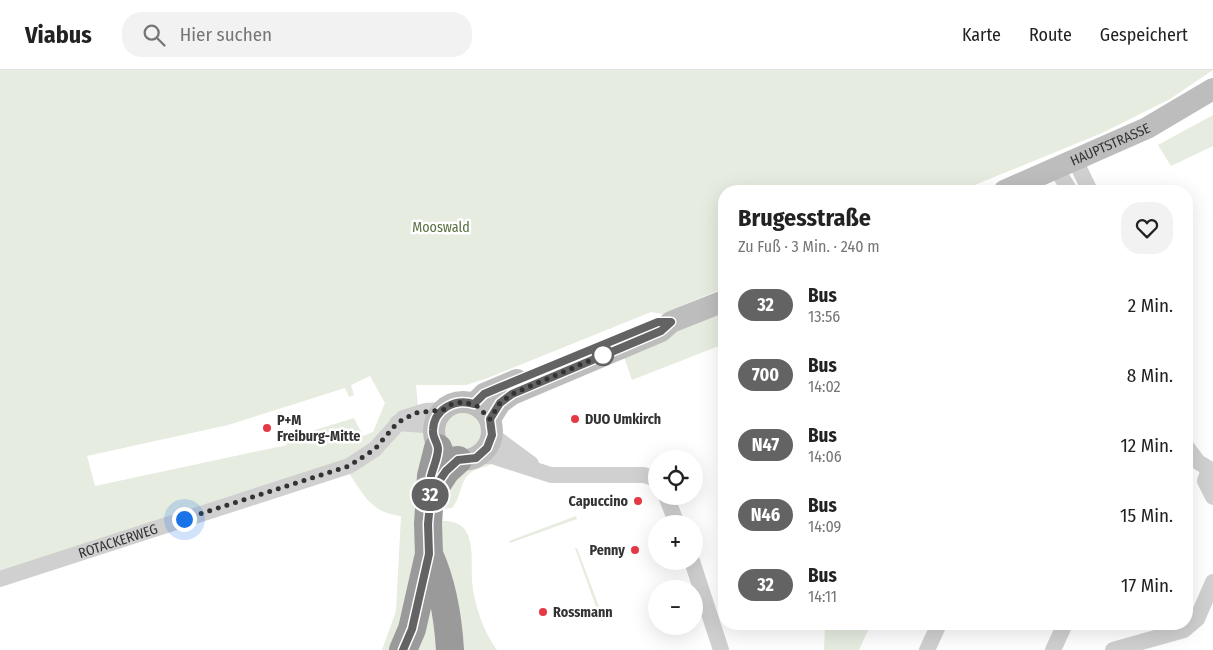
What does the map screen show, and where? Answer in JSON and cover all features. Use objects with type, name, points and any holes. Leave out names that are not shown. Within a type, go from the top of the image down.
[{"type":"highway","points":[[403,650],[412,629],[429,554],[428,524],[431,476],[452,448]]},
{"type":"highway","points":[[429,554],[437,573],[444,599],[450,650]]},
{"type":"street","name":"HAUPTSTRASSE","points":[[1018,185],[1147,128],[1213,89]]},
{"type":"street","points":[[1066,164],[1069,185]]},
{"type":"street","points":[[1066,164],[1085,185]]},
{"type":"street","points":[[485,419],[500,403],[512,394],[661,331],[671,322],[718,303]]},
{"type":"street","points":[[452,448],[487,448],[484,394],[658,322],[671,322]]},
{"type":"street","points":[[452,448],[436,418],[443,410],[458,402],[485,419],[541,471]]},
{"type":"street","points":[[397,423],[415,413],[443,410]]},
{"type":"street","points":[[397,423],[425,426],[452,448],[492,456],[551,475],[648,476]]},
{"type":"street","name":"ROTACKERWEG","points":[[0,578],[349,466],[375,449],[397,423]]},
{"type":"street","points":[[1193,455],[1198,462],[1211,470],[1206,481],[1213,497]]},
{"type":"street","points":[[695,570],[721,650]]},
{"type":"street","points":[[1193,622],[1197,619],[1213,582]]},
{"type":"street","points":[[927,650],[936,630]]},
{"type":"street","points":[[1053,650],[1062,630]]},
{"type":"street","points":[[1113,650],[1184,630]]},
{"type":"green space","name":"Mooswald","points":[[0,70],[1213,70],[1170,99],[1102,133],[975,185],[718,185],[718,291],[662,314],[651,312],[466,385],[416,385],[420,429],[429,440],[416,499],[415,561],[397,650],[382,650],[396,611],[401,516],[382,511],[376,507],[365,496],[349,473],[0,586]],"holes":[[[370,376],[385,403],[373,432],[363,436],[354,418],[285,439],[287,445],[95,486],[87,456],[228,425],[345,388],[349,397],[354,395],[351,385]]]},
{"type":"green space","points":[[1213,115],[1213,146],[1171,166],[1158,145]]},
{"type":"green space","points":[[718,311],[718,346],[632,380],[622,351]]},
{"type":"green space","points":[[466,409],[473,412],[479,418],[482,429],[481,437],[473,446],[466,449],[458,449],[451,446],[443,437],[442,425],[445,418],[454,410]]},
{"type":"green space","points":[[482,461],[492,464],[468,474],[455,504],[452,508],[443,509],[444,498],[463,467]]},
{"type":"green space","points":[[576,516],[577,519],[510,543],[509,541]]},
{"type":"green space","points":[[442,521],[458,524],[464,528],[469,537],[475,599],[483,626],[497,650],[461,650],[442,546]]},
{"type":"green space","points":[[575,548],[577,548],[604,620],[601,621]]},
{"type":"green space","points":[[422,606],[437,607],[441,650],[409,650]]},
{"type":"green space","points":[[825,630],[868,630],[859,650],[824,650]]},
{"type":"bus line","name":"32","points":[[403,650],[412,629],[429,554],[428,524],[431,493],[446,471],[458,460],[476,458],[487,448],[492,435],[490,419],[494,410],[512,394],[661,331],[671,322],[658,322],[498,388],[484,394],[474,404],[458,402],[446,407],[436,418],[433,430],[438,448],[431,476]]},
{"type":"place","name":"DUO Umkirch","points":[[575,419]]},
{"type":"place","name":"P+M Freiburg-Mitte","points":[[267,428]]},
{"type":"place","name":"Capuccino","points":[[638,501]]},
{"type":"place","name":"Penny","points":[[635,550]]},
{"type":"place","name":"Rossmann","points":[[543,612]]},
{"type":"route","points":[[184,519],[349,466],[375,449],[403,418],[415,413],[443,410],[452,404],[463,402],[471,403],[481,408],[490,419],[500,403],[512,394],[603,355]]}]
